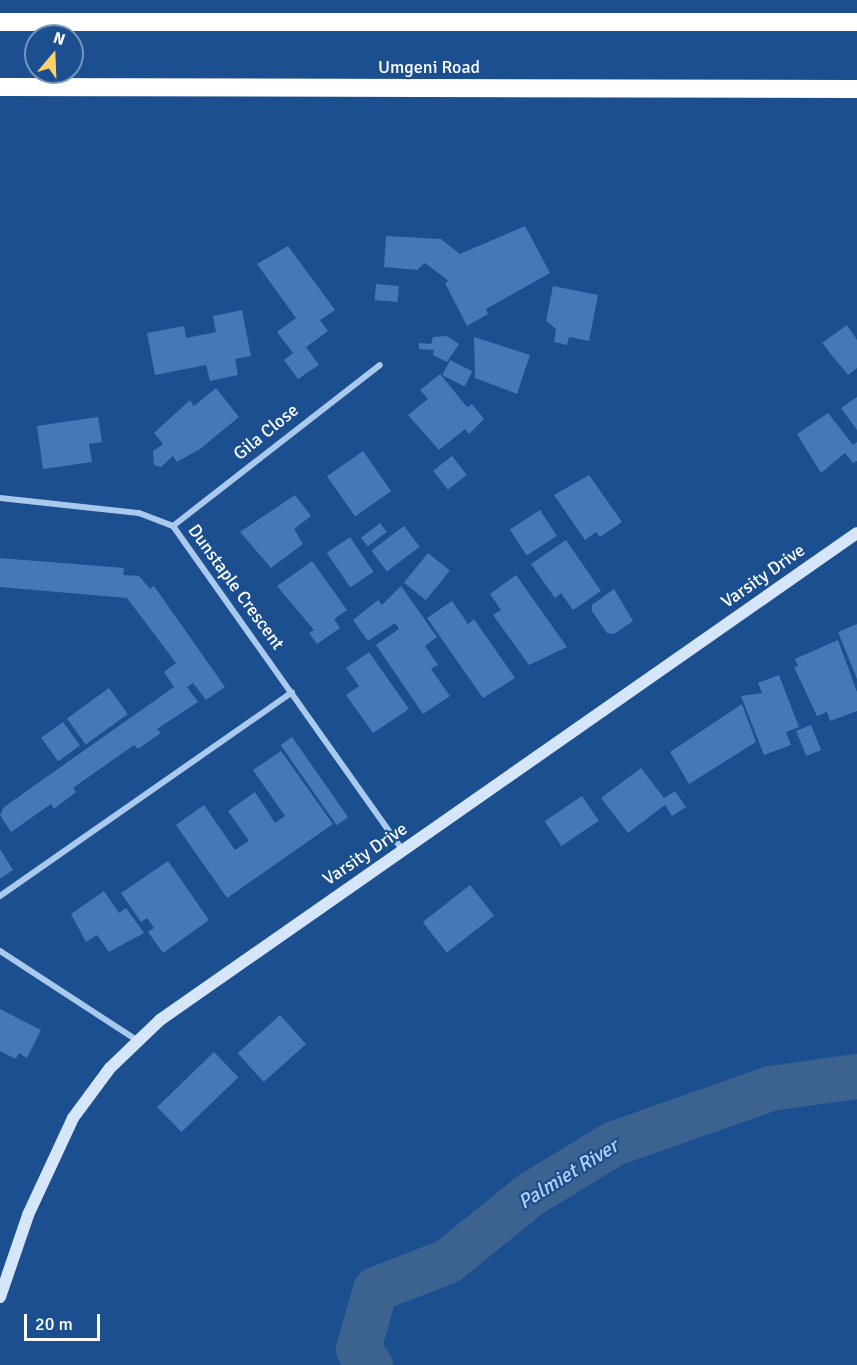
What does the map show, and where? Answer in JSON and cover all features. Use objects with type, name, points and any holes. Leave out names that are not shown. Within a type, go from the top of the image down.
[{"type":"highway","points":[[0,22],[857,22]]},
{"type":"highway","name":"Umgeni Road","points":[[0,87],[857,89]]},
{"type":"street","name":"Gila Close","points":[[173,526],[380,365]]},
{"type":"street","name":"Dunstaple Crescent","points":[[0,498],[140,513],[173,526],[402,851]]},
{"type":"street","name":"Varsity Drive","points":[[0,1297],[28,1215],[65,1133],[91,1091],[138,1041],[185,1000],[857,533]]},
{"type":"street","points":[[0,896],[292,692]]},
{"type":"street","points":[[0,951],[138,1041]]},
{"type":"building","points":[[525,226],[550,273],[486,309],[488,314],[467,326],[445,283],[449,281],[425,263],[417,270],[384,267],[386,236],[441,239],[460,254]]},
{"type":"building","points":[[288,246],[335,310],[320,320],[328,331],[306,347],[319,365],[298,379],[284,360],[293,353],[277,332],[296,318],[257,264]]},
{"type":"building","points":[[376,284],[399,286],[398,302],[375,300]]},
{"type":"building","points":[[553,286],[598,295],[589,341],[569,337],[567,345],[554,342],[556,329],[546,321]]},
{"type":"building","points":[[242,310],[251,356],[235,359],[238,375],[210,381],[206,365],[155,375],[147,333],[184,326],[186,338],[216,332],[213,316]]},
{"type":"building","points":[[847,325],[857,340],[857,368],[848,375],[822,343]]},
{"type":"building","points":[[447,336],[459,344],[447,362],[433,355],[434,350],[419,349],[419,343],[431,344],[433,337]]},
{"type":"building","points":[[474,337],[530,355],[517,394],[475,378]]},
{"type":"building","points":[[450,360],[472,371],[465,386],[442,375]]},
{"type":"building","points":[[440,374],[467,407],[472,404],[484,419],[469,434],[465,429],[439,450],[408,415],[428,399],[420,390]]},
{"type":"building","points":[[216,388],[239,417],[200,449],[177,462],[173,456],[161,467],[154,465],[153,451],[163,444],[154,433],[190,400],[194,406]]},
{"type":"building","points":[[857,397],[857,430],[841,408]]},
{"type":"building","points":[[828,413],[853,445],[857,442],[857,461],[853,463],[845,453],[821,473],[797,434]]},
{"type":"building","points":[[98,417],[102,442],[89,444],[92,462],[43,469],[37,426]]},
{"type":"building","points":[[363,451],[391,491],[355,516],[327,476]]},
{"type":"building","points":[[452,456],[467,475],[448,490],[433,471]]},
{"type":"building","points":[[589,475],[622,522],[600,537],[596,532],[585,540],[554,495]]},
{"type":"building","points":[[295,495],[311,516],[294,529],[303,544],[271,568],[240,532]]},
{"type":"building","points":[[540,510],[557,536],[527,556],[510,530]]},
{"type":"building","points":[[380,523],[387,532],[368,546],[361,538]]},
{"type":"building","points":[[404,526],[420,547],[387,571],[371,551]]},
{"type":"building","points":[[350,537],[373,572],[350,587],[327,553]]},
{"type":"building","points":[[566,540],[601,591],[573,610],[561,593],[555,598],[531,564]]},
{"type":"building","points":[[428,553],[450,571],[426,600],[404,583]]},
{"type":"building","points":[[0,558],[124,568],[123,575],[139,576],[150,589],[154,586],[225,687],[206,700],[193,683],[187,687],[198,702],[157,729],[161,733],[138,749],[134,745],[73,788],[76,792],[54,809],[51,804],[11,832],[0,815],[4,807],[174,687],[164,672],[176,663],[127,598],[0,587]]},
{"type":"building","points":[[312,561],[347,610],[334,619],[340,628],[317,644],[309,633],[314,630],[277,586]]},
{"type":"building","points":[[516,575],[567,647],[529,665],[493,615],[501,610],[490,594]]},
{"type":"building","points":[[401,586],[437,637],[425,646],[438,665],[431,669],[450,696],[423,714],[376,645],[399,629],[395,623],[368,641],[353,620],[378,600],[382,605]]},
{"type":"building","points":[[614,589],[633,621],[614,634],[607,633],[592,611],[592,605]]},
{"type":"building","points":[[452,601],[468,624],[474,619],[515,678],[483,698],[427,618]]},
{"type":"building","points":[[857,624],[857,679],[838,632]]},
{"type":"building","points":[[838,640],[857,692],[857,711],[830,721],[827,712],[817,716],[794,667],[798,666],[795,659]]},
{"type":"building","points":[[369,652],[409,709],[373,733],[346,695],[359,686],[346,668]]},
{"type":"building","points":[[779,675],[799,727],[786,732],[791,745],[764,755],[741,696],[762,693],[758,683]]},
{"type":"building","points":[[109,688],[128,714],[86,744],[67,719]]},
{"type":"building","points":[[742,704],[756,742],[689,784],[670,752]]},
{"type":"building","points":[[63,722],[80,745],[58,761],[41,738]]},
{"type":"building","points":[[811,725],[821,750],[806,756],[796,731]]},
{"type":"building","points":[[292,737],[348,817],[337,825],[281,745]]},
{"type":"building","points":[[281,751],[333,824],[227,898],[176,825],[204,805],[235,850],[249,841],[228,811],[255,792],[275,823],[285,816],[253,770]]},
{"type":"building","points":[[641,768],[664,798],[675,791],[686,807],[672,816],[665,805],[628,833],[601,798]]},
{"type":"building","points":[[582,796],[599,821],[561,846],[545,821]]},
{"type":"building","points":[[0,849],[13,870],[0,879]]},
{"type":"building","points":[[168,861],[209,920],[163,953],[148,932],[154,928],[147,918],[141,922],[121,893]]},
{"type":"building","points":[[470,885],[494,916],[447,953],[423,922]]},
{"type":"building","points":[[104,891],[119,913],[126,908],[144,933],[109,952],[97,935],[86,942],[71,914]]},
{"type":"building","points":[[0,1009],[41,1030],[27,1058],[19,1053],[16,1059],[0,1051]]},
{"type":"building","points":[[280,1015],[306,1044],[264,1082],[238,1053]]},
{"type":"building","points":[[214,1052],[238,1077],[181,1132],[157,1107]]},
{"type":"waterway","name":"Palmiet River","points":[[370,1365],[358,1349],[375,1289],[447,1261],[530,1194],[614,1143],[770,1088],[857,1076]]}]
